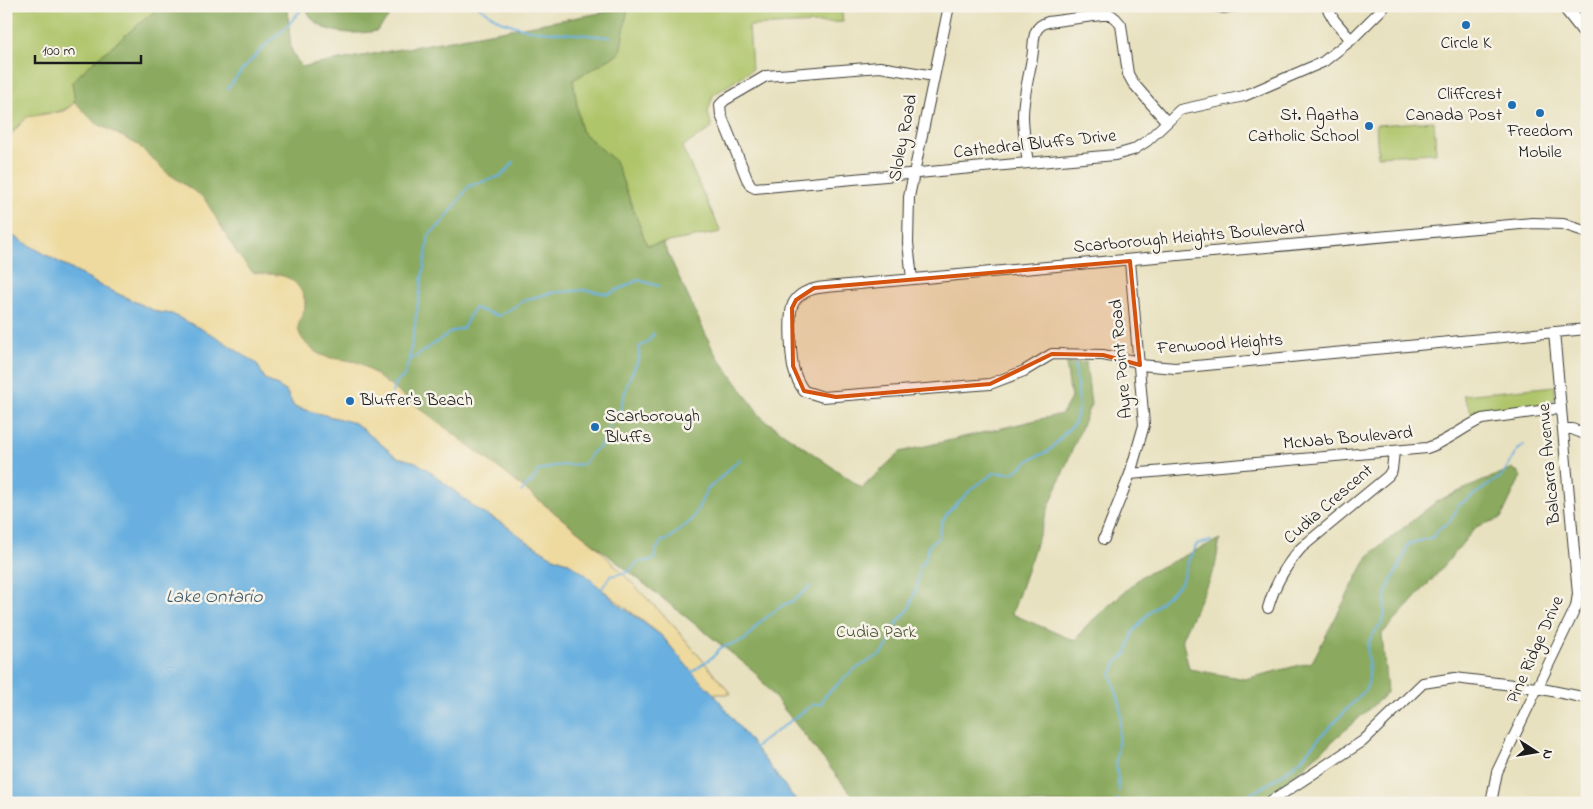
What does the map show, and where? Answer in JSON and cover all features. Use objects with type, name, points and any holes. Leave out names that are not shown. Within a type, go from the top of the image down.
[{"type":"main road","points":[[1565,6],[1587,34]]},
{"type":"street","name":"Sloley Road","points":[[912,279],[908,217],[913,173],[949,6]]},
{"type":"street","points":[[1214,6],[1223,8],[1235,6]]},
{"type":"street","points":[[1326,6],[1334,20],[1351,40]]},
{"type":"street","name":"Cathedral Bluffs Drive","points":[[934,76],[880,67],[766,76],[725,100],[720,105],[725,126],[751,186],[762,188],[1115,156],[1133,150],[1147,141],[1166,121],[1180,110],[1244,96],[1308,70],[1332,57],[1385,6]]},
{"type":"street","points":[[1028,163],[1023,116],[1032,60],[1034,32],[1041,24],[1111,15],[1121,25],[1128,74],[1166,121]]},
{"type":"street","name":"Scarborough Heights Boulevard","points":[[804,391],[797,380],[792,366],[792,308],[796,300],[814,288],[1130,261],[1540,222],[1564,224],[1587,232]]},
{"type":"street","name":"Ayre Point Road","points":[[1104,539],[1130,474],[1144,425],[1130,261]]},
{"type":"street","name":"Fenwood Heights","points":[[804,391],[815,396],[836,397],[990,384],[1024,371],[1052,354],[1103,355],[1134,361],[1140,365],[1175,368],[1587,329]]},
{"type":"street","name":"Balcarra Avenue","points":[[1554,332],[1563,429],[1583,594]]},
{"type":"street","name":"McNab Boulevard","points":[[1130,474],[1427,448],[1439,444],[1471,423],[1482,419],[1561,408]]},
{"type":"street","points":[[1563,429],[1572,429],[1587,435]]},
{"type":"street","name":"Cudia Crescent","points":[[1268,608],[1272,594],[1291,559],[1301,548],[1388,476],[1392,470],[1394,452]]},
{"type":"street","name":"Pine Ridge Drive","points":[[1491,803],[1498,772],[1583,594]]},
{"type":"street","points":[[1576,607],[1587,606]]},
{"type":"street","points":[[1268,803],[1363,741],[1423,683],[1456,678],[1537,688],[1587,698]]},
{"type":"highlighted area","points":[[1130,261],[1140,365],[1103,355],[1052,354],[990,384],[836,397],[804,391],[793,366],[792,308],[796,300],[814,288]]},
{"type":"green space","points":[[6,6],[161,6],[93,62],[72,82],[75,102],[62,110],[31,116],[21,123],[6,140]]},
{"type":"green space","name":"Cudia Park","points":[[161,6],[287,6],[291,49],[301,67],[628,8],[620,53],[573,80],[581,131],[615,161],[647,245],[663,243],[713,350],[762,418],[862,488],[900,452],[1062,414],[1071,398],[1066,364],[1086,362],[1091,404],[1048,509],[1012,614],[1075,641],[1085,627],[1142,576],[1220,539],[1215,567],[1182,638],[1189,669],[1245,679],[1312,662],[1368,556],[1437,501],[1513,468],[1521,476],[1501,518],[1476,527],[1438,573],[1382,634],[1387,693],[1263,803],[858,803],[754,671],[501,470],[360,363],[328,357],[312,349],[302,339],[298,327],[305,304],[302,292],[296,284],[286,277],[252,272],[238,255],[204,198],[166,172],[138,145],[94,122],[75,102],[72,82],[93,62]]},
{"type":"green space","points":[[306,6],[389,6],[388,18],[377,31],[346,33],[325,28],[317,23],[310,16]]},
{"type":"green space","points":[[627,6],[841,6],[843,22],[749,26],[752,70],[713,95],[708,112],[712,128],[682,147],[721,232],[647,246],[615,161],[581,131],[573,80],[620,53]]},
{"type":"green space","points":[[1434,121],[1436,153],[1378,156],[1376,125]]},
{"type":"green space","points":[[1555,386],[1555,399],[1549,404],[1496,409],[1473,416],[1463,395]]},
{"type":"sand","name":"Bluffer's Beach","points":[[75,102],[94,122],[138,145],[166,172],[204,198],[238,255],[252,272],[286,277],[296,284],[302,292],[305,304],[298,327],[302,339],[312,349],[328,357],[360,363],[501,470],[596,546],[673,625],[731,694],[714,694],[692,672],[662,636],[567,562],[551,556],[505,525],[478,510],[416,462],[397,457],[355,423],[294,407],[286,391],[265,379],[257,364],[172,314],[157,312],[99,285],[6,232],[6,140],[27,117],[65,111]]},
{"type":"water","name":"Lake Ontario","points":[[6,232],[99,285],[157,312],[172,314],[215,336],[257,364],[265,379],[286,391],[294,407],[355,423],[397,457],[416,462],[478,510],[505,525],[551,556],[567,562],[585,574],[618,604],[662,636],[692,672],[714,694],[798,803],[6,803]]},
{"type":"waterway","points":[[228,88],[254,57],[305,6]]},
{"type":"waterway","points":[[478,6],[500,21],[529,30],[610,37]]},
{"type":"waterway","points":[[392,393],[394,385],[404,376],[409,361],[429,235],[443,222],[469,186],[501,176],[514,162]]},
{"type":"waterway","points":[[409,361],[451,332],[463,328],[474,308],[499,316],[525,300],[550,293],[585,290],[609,294],[638,280],[659,286]]},
{"type":"waterway","points":[[521,492],[533,480],[538,471],[554,466],[584,464],[592,452],[600,447],[609,426],[620,409],[629,379],[639,359],[639,347],[648,342],[654,333]]},
{"type":"waterway","points":[[754,748],[812,705],[822,703],[823,698],[852,671],[883,653],[892,638],[896,624],[909,609],[917,587],[919,567],[925,560],[929,545],[938,538],[942,522],[949,511],[973,488],[994,473],[1013,473],[1031,459],[1049,451],[1075,422],[1079,406],[1075,365]]},
{"type":"waterway","points":[[1227,803],[1260,789],[1295,764],[1366,689],[1369,677],[1368,645],[1371,637],[1382,623],[1385,614],[1386,593],[1408,544],[1433,537],[1441,527],[1449,523],[1459,505],[1502,476],[1517,451],[1524,445]]},
{"type":"waterway","points":[[601,590],[610,576],[628,572],[638,562],[654,560],[656,550],[662,541],[667,540],[692,520],[707,490],[740,459]]},
{"type":"waterway","points":[[1119,791],[1116,761],[1121,715],[1120,704],[1111,675],[1116,663],[1127,653],[1133,632],[1148,614],[1181,583],[1189,559],[1197,544],[1211,541]]},
{"type":"waterway","points":[[692,672],[715,655],[720,648],[745,640],[759,623],[783,605],[793,601],[811,586]]},
{"type":"place","name":"Circle K","points":[[1466,25]]},
{"type":"place","name":"Cliffcrest Canada Post","points":[[1512,105]]},
{"type":"place","name":"Freedom Mobile","points":[[1540,113]]},
{"type":"place","name":"St. Agatha Catholic School","points":[[1369,126]]},
{"type":"place","name":"Bluffer's Beach","points":[[350,401]]},
{"type":"place","name":"Scarborough Bluffs","points":[[595,427]]}]
